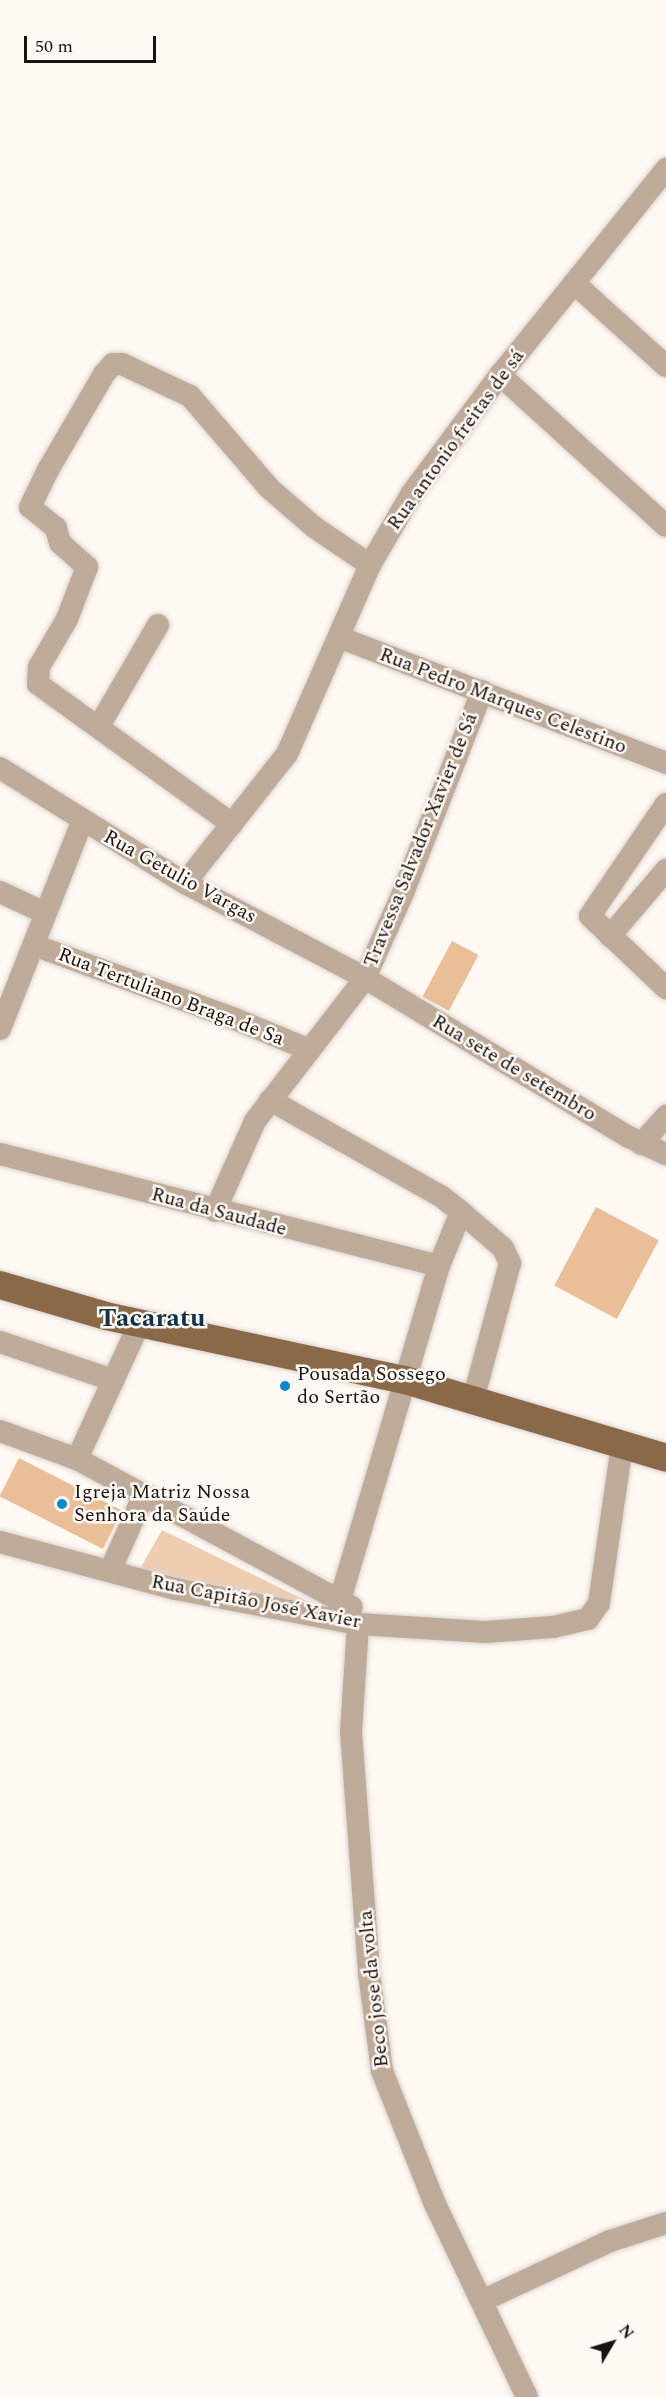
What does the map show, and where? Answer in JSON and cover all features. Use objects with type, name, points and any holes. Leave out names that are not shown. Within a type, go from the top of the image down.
[{"type":"main road","points":[[0,1285],[140,1322],[405,1380],[666,1458]]},
{"type":"street","name":"Rua antonio freitas de sá","points":[[185,883],[287,754],[341,638],[370,565],[412,493],[500,375],[666,169]]},
{"type":"street","points":[[574,283],[666,366]]},
{"type":"street","points":[[232,824],[99,726],[42,689],[36,681],[39,667],[67,619],[87,567],[60,543],[56,528],[32,512],[30,505],[104,374],[113,364],[122,364],[190,396],[269,488],[314,527],[370,565]]},
{"type":"street","points":[[500,375],[666,526]]},
{"type":"street","points":[[99,726],[158,625]]},
{"type":"street","name":"Rua Pedro Marques Celestino","points":[[341,638],[666,763]]},
{"type":"street","name":"Travessa Salvador Xavier de Sá","points":[[215,1211],[237,1154],[270,1100],[307,1049],[365,978],[403,893],[482,691]]},
{"type":"street","name":"Rua Getulio Vargas","points":[[0,768],[82,822],[185,883],[365,978]]},
{"type":"street","points":[[666,804],[590,916],[605,933],[666,988]]},
{"type":"street","points":[[0,1029],[82,822]]},
{"type":"street","points":[[605,933],[666,870]]},
{"type":"street","points":[[0,892],[45,913]]},
{"type":"street","name":"Rua Tertuliano Braga de Sa","points":[[34,945],[235,1018],[307,1049]]},
{"type":"street","name":"Rua sete de setembro","points":[[365,978],[641,1144],[666,1154]]},
{"type":"street","points":[[270,1100],[442,1197],[456,1220],[503,1248],[510,1263],[473,1400]]},
{"type":"street","points":[[641,1144],[666,1116]]},
{"type":"street","name":"Rua da Saudade","points":[[0,1154],[215,1211],[439,1266]]},
{"type":"street","points":[[340,1600],[439,1266],[456,1220]]},
{"type":"street","points":[[76,1459],[140,1322]]},
{"type":"street","points":[[0,1342],[113,1380]]},
{"type":"street","points":[[0,1431],[76,1459],[381,1623]]},
{"type":"street","name":"Rua Capitão José Xavier","points":[[0,1542],[176,1589],[358,1624],[381,1623],[485,1632],[553,1627],[588,1619],[602,1595],[622,1445]]},
{"type":"street","points":[[110,1571],[143,1497]]},
{"type":"street","name":"Beco jose da volta","points":[[358,1624],[351,1732],[380,2063],[394,2110],[435,2204],[484,2300],[527,2397]]},
{"type":"street","points":[[484,2300],[610,2241],[666,2223]]},
{"type":"shaded area","points":[[162,1530],[311,1603],[137,1574]]},
{"type":"building","points":[[452,941],[478,955],[449,1011],[422,997]]},
{"type":"building","points":[[596,1207],[659,1240],[617,1319],[554,1286]]},
{"type":"building","name":"Igreja Matriz Nossa Senhora da Saúde","points":[[19,1458],[122,1511],[103,1549],[0,1497]]},
{"type":"place","name":"Pousada Sossego do Sertão","points":[[285,1386]]},
{"type":"place","name":"Igreja Matriz Nossa Senhora da Saúde","points":[[62,1504]]},
{"type":"district","name":"Tacaratu","points":[[152,1319]]}]
